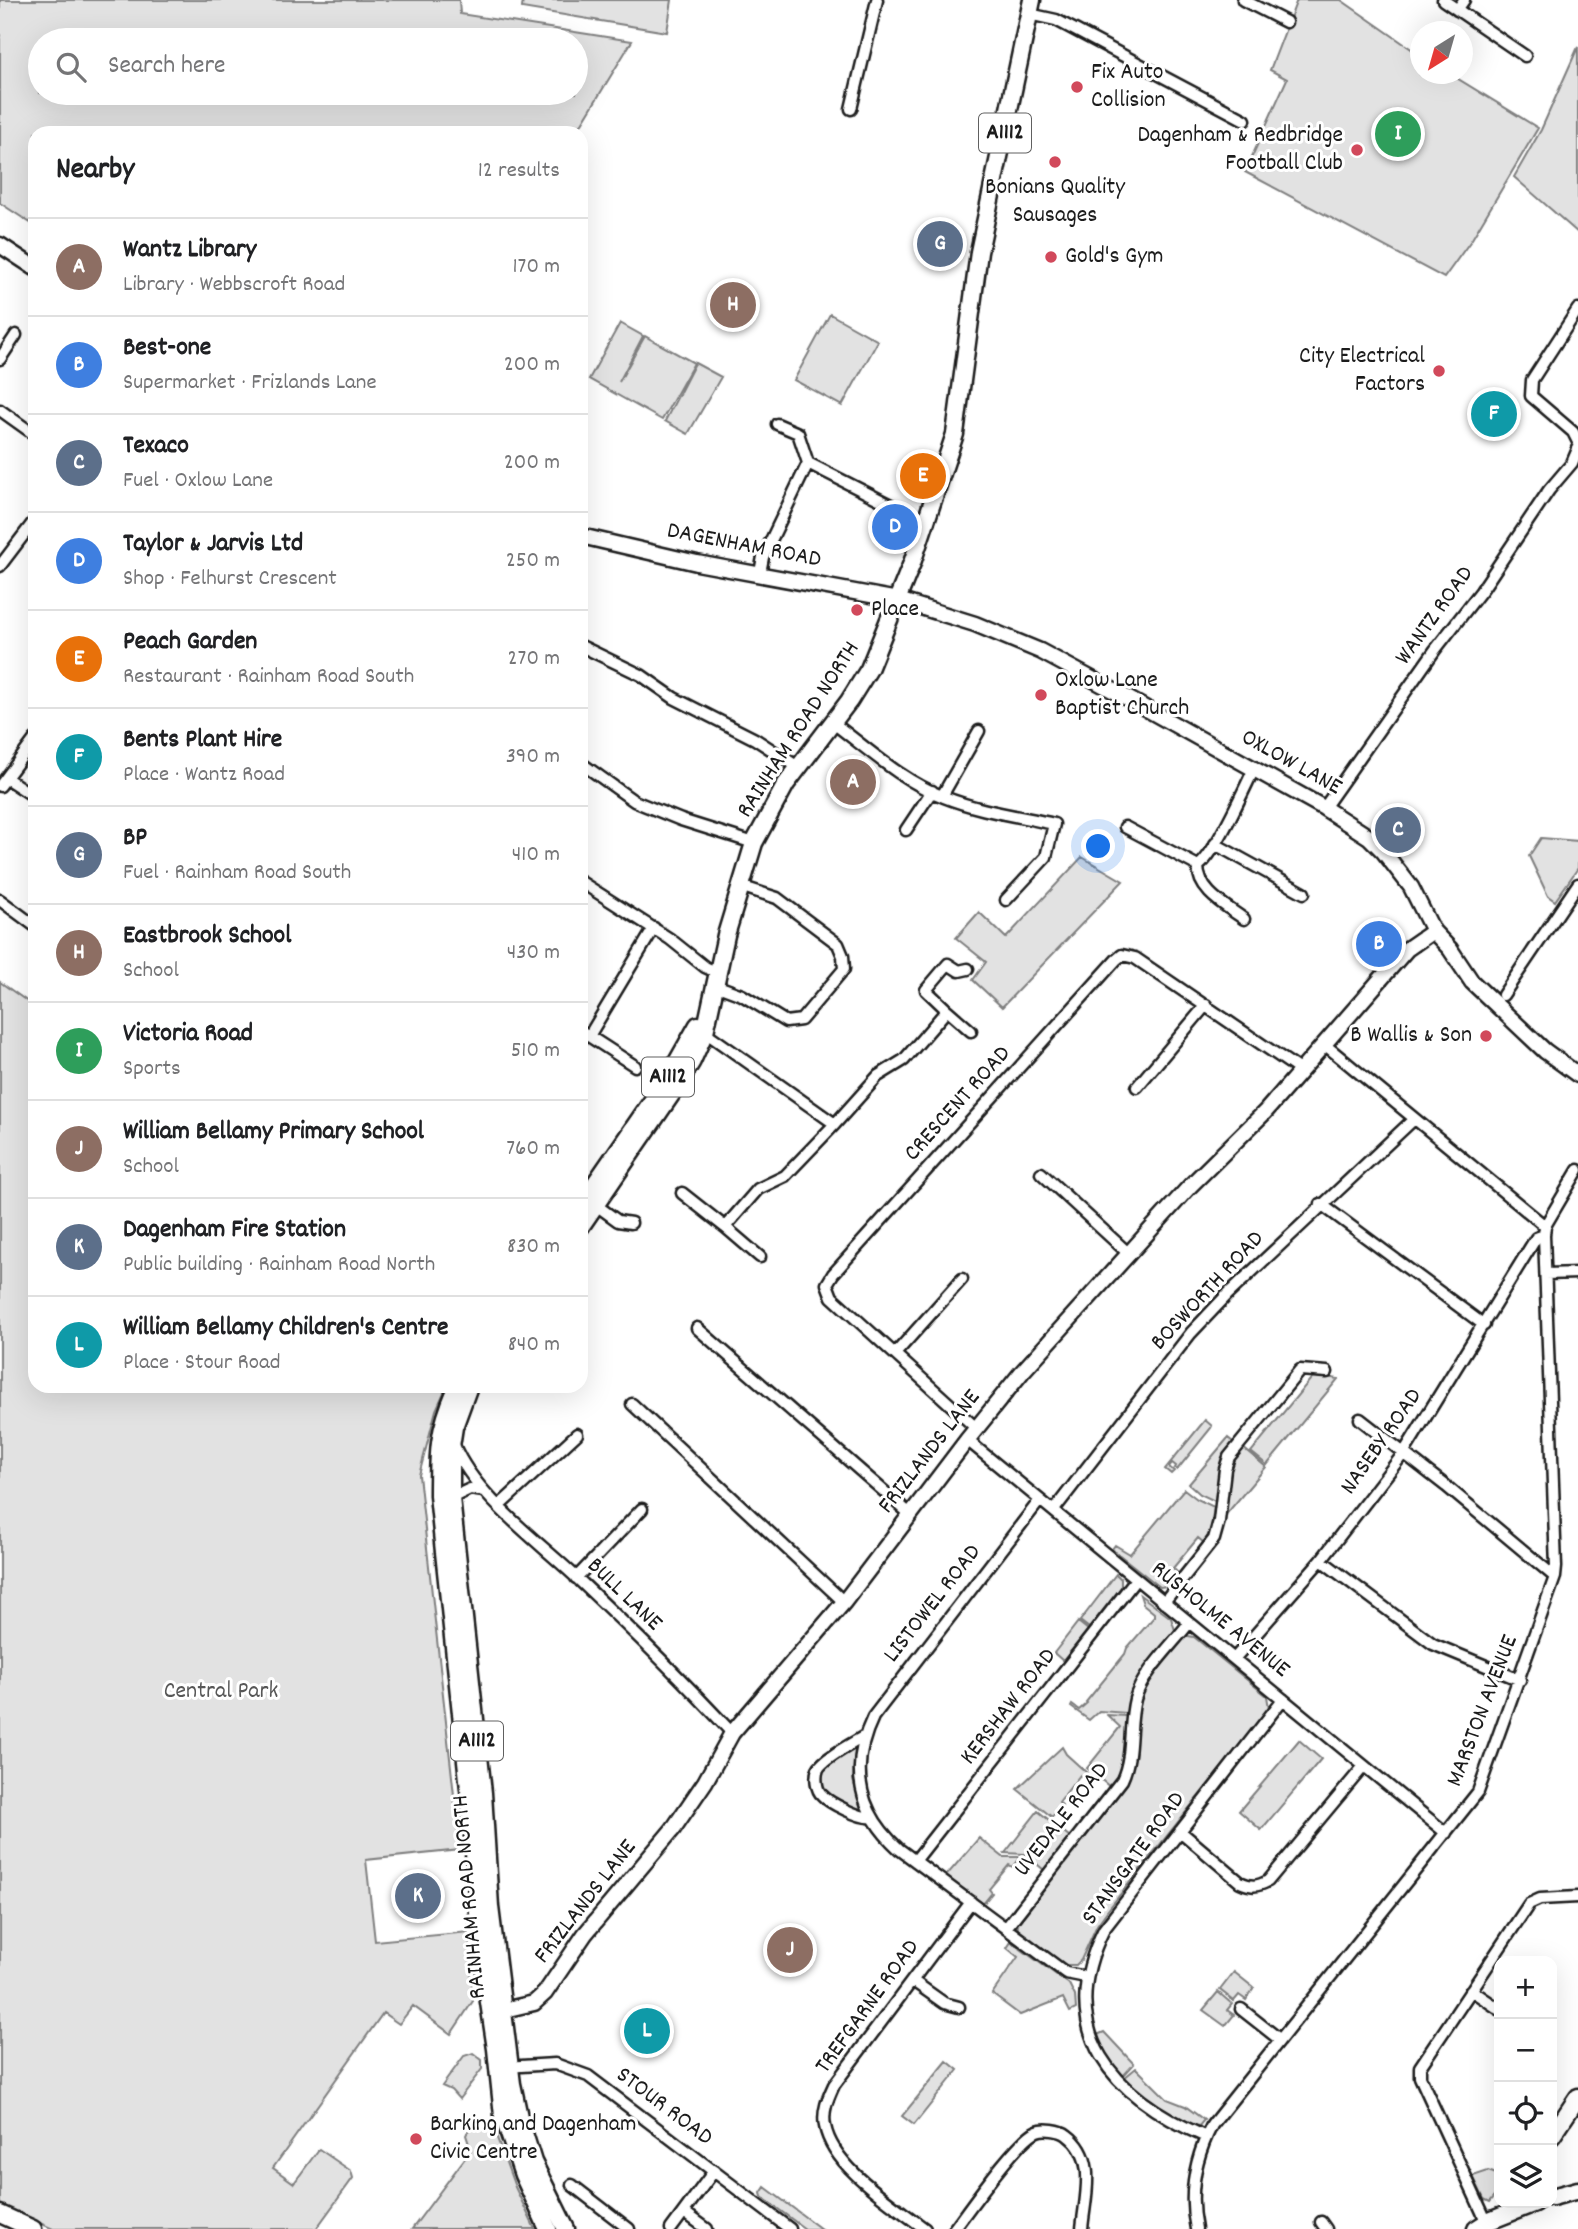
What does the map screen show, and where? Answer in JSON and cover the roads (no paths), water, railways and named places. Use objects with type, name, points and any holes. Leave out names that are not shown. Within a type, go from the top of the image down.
[{"type":"main road","name":"A1112","points":[[898,600],[955,434],[979,252],[1031,7]]},
{"type":"main road","name":"RAINHAM ROAD NORTH","points":[[589,1204],[676,1089],[705,1032],[716,979],[754,842],[798,767],[849,702],[869,669],[898,600]]},
{"type":"main road","name":"RAINHAM ROAD NORTH","points":[[589,1204],[709,1008]]},
{"type":"main road","name":"RAINHAM ROAD NORTH","points":[[455,1393],[440,1432],[438,1496],[471,1808],[480,1942],[497,2011]]},
{"type":"main road","name":"RAINHAM ROAD NORTH","points":[[466,1393],[452,1440],[451,1498],[483,1793],[497,2011],[504,2067],[503,2116],[514,2153],[548,2229]]},
{"type":"main road","name":"RAINHAM ROAD NORTH","points":[[504,2067],[533,2162],[566,2229]]},
{"type":"main road","points":[[1557,2128],[1578,2097]]},
{"type":"main road","points":[[1557,2196],[1578,2190]]},
{"type":"main road","points":[[1484,2227],[1524,2208]]},
{"type":"main road","points":[[0,2214],[33,2229]]},
{"type":"street","points":[[851,109],[877,0]]},
{"type":"street","points":[[1243,0],[1286,22]]},
{"type":"street","points":[[1443,0],[1525,56]]},
{"type":"street","points":[[1457,10],[1464,0]]},
{"type":"street","points":[[1031,7],[1245,120]]},
{"type":"street","points":[[0,245],[28,263]]},
{"type":"street","points":[[1578,309],[1532,380],[1531,396],[1573,432],[1578,442]]},
{"type":"street","points":[[0,359],[16,335]]},
{"type":"street","points":[[0,410],[28,430]]},
{"type":"street","points":[[760,573],[763,556],[808,463],[798,433],[777,424]]},
{"type":"street","name":"WANTZ ROAD","points":[[1324,807],[1435,650],[1481,591],[1549,491],[1572,463],[1578,449]]},
{"type":"street","points":[[808,463],[926,523]]},
{"type":"street","points":[[0,566],[28,529]]},
{"type":"street","name":"DAGENHAM ROAD","points":[[588,538],[697,563],[898,600]]},
{"type":"street","name":"OXLOW LANE","points":[[898,600],[975,624],[1040,651],[1352,824],[1383,851],[1410,887],[1433,931],[1450,949],[1472,982],[1545,1051],[1578,1075]]},
{"type":"street","points":[[588,649],[641,675],[674,698],[755,739],[798,767]]},
{"type":"street","points":[[832,722],[876,757],[932,792],[968,805],[1054,824],[1046,857],[1006,900]]},
{"type":"street","points":[[942,796],[979,731]]},
{"type":"street","points":[[28,748],[3,782],[28,794]]},
{"type":"street","points":[[588,768],[634,801],[681,820],[754,842]]},
{"type":"street","points":[[1198,866],[1215,844],[1254,769]]},
{"type":"street","points":[[906,830],[932,792]]},
{"type":"street","points":[[1125,827],[1198,866]]},
{"type":"street","points":[[1215,844],[1304,893]]},
{"type":"street","points":[[1198,866],[1201,883],[1214,898],[1244,919]]},
{"type":"street","points":[[1503,995],[1578,884]]},
{"type":"street","points":[[588,887],[654,928],[716,979],[741,995],[786,1021],[801,1020],[844,969],[838,944],[777,898],[740,886]]},
{"type":"street","points":[[0,900],[28,921]]},
{"type":"street","points":[[588,1029],[654,928]]},
{"type":"street","name":"FRIZLANDS LANE","points":[[497,2011],[534,2003],[545,1993],[585,1934],[673,1829],[705,1782],[732,1733],[844,1602],[972,1434],[1050,1338],[1190,1186],[1265,1112],[1407,949],[1433,931]]},
{"type":"street","name":"CRESCENT ROAD","points":[[972,1434],[895,1354],[832,1297],[827,1284],[833,1273],[1118,958],[1128,955],[1135,958],[1301,1071]]},
{"type":"street","points":[[968,969],[959,971],[948,964],[926,990],[971,1031]]},
{"type":"street","points":[[1137,1087],[1206,1005]]},
{"type":"street","points":[[725,1227],[758,1189],[785,1175],[878,1076],[904,1060],[947,1010]]},
{"type":"street","points":[[705,1032],[835,1124]]},
{"type":"street","points":[[588,1036],[635,1066]]},
{"type":"street","points":[[1324,1044],[1544,1230],[1578,1170]]},
{"type":"street","name":"BOSWORTH ROAD","points":[[1054,1510],[1191,1334],[1228,1294],[1321,1204],[1414,1119]]},
{"type":"street","points":[[1041,1172],[1128,1253]]},
{"type":"street","points":[[682,1192],[760,1257]]},
{"type":"street","points":[[589,1204],[618,1221],[631,1223]]},
{"type":"street","points":[[1321,1204],[1484,1325]]},
{"type":"street","name":"MARSTON AVENUE","points":[[1196,2229],[1192,2197],[1194,2176],[1198,2155],[1206,2137],[1222,2110],[1478,1792],[1520,1680],[1555,1577],[1544,1230]]},
{"type":"street","name":"NASEBY ROAD","points":[[1234,1659],[1321,1560],[1403,1454],[1536,1238],[1544,1230]]},
{"type":"street","points":[[1546,1274],[1578,1273]]},
{"type":"street","points":[[895,1354],[962,1279]]},
{"type":"street","points":[[697,1328],[910,1514]]},
{"type":"street","points":[[1164,1602],[1214,1539],[1219,1521],[1224,1469],[1233,1451],[1300,1370],[1327,1372]]},
{"type":"street","points":[[632,1404],[844,1602]]},
{"type":"street","points":[[1360,1419],[1555,1577]]},
{"type":"street","points":[[499,1506],[577,1434]]},
{"type":"street","name":"RUSHOLME AVENUE","points":[[972,1434],[1040,1500],[1446,1833]]},
{"type":"street","name":"BULL LANE","points":[[452,1440],[458,1454],[484,1491],[732,1733]]},
{"type":"street","points":[[451,1498],[470,1489],[484,1491]]},
{"type":"street","name":"LISTOWEL ROAD","points":[[1040,1500],[873,1717],[863,1737],[859,1773],[871,1816],[885,1836],[1066,1973],[1086,1978]]},
{"type":"street","points":[[576,1578],[642,1509]]},
{"type":"street","points":[[1321,1560],[1433,1644],[1520,1680]]},
{"type":"street","name":"KERSHAW ROAD","points":[[915,1861],[1136,1579]]},
{"type":"street","name":"UVEDALE ROAD","points":[[1006,1928],[1122,1780],[1129,1759],[1132,1713],[1139,1687],[1189,1623]]},
{"type":"street","name":"STANSGATE ROAD","points":[[1206,2137],[1159,2114],[1116,2080],[1090,2036],[1085,2010],[1086,1978],[1093,1952],[1104,1929],[1283,1699]]},
{"type":"street","name":"LISTOWEL ROAD","points":[[863,1737],[821,1765],[817,1776],[818,1789],[824,1797],[858,1815],[866,1818],[871,1816]]},
{"type":"street","points":[[1180,1831],[1240,1881],[1249,1886],[1260,1886],[1268,1881],[1364,1766]]},
{"type":"street","points":[[1484,2227],[1419,2071],[1529,1904],[1540,1899],[1578,1897]]},
{"type":"street","name":"TREFGARNE ROAD","points":[[925,2229],[853,2171],[831,2145],[824,2124],[825,2106],[834,2085],[971,1902]]},
{"type":"street","points":[[913,1981],[944,2003],[959,2007]]},
{"type":"street","points":[[1471,1990],[1494,2006]]},
{"type":"street","points":[[1241,2008],[1279,2039]]},
{"type":"street","name":"STOUR ROAD","points":[[504,2067],[555,2064],[588,2076],[790,2229]]},
{"type":"street","points":[[954,2229],[1020,2144],[1038,2130],[1062,2131],[1079,2143],[1088,2165],[1082,2229]]},
{"type":"street","points":[[671,2229],[714,2171]]},
{"type":"street","points":[[572,2185],[629,2229]]},
{"type":"street","points":[[684,2212],[707,2229]]},
{"type":"place","name":"Fix Auto Collision","points":[[1077,87]]},
{"type":"place","name":"Victoria Road","points":[[1398,134]]},
{"type":"place","name":"Dagenham & Redbridge Football Club","points":[[1357,150]]},
{"type":"place","name":"Bonians Quality Sausages","points":[[1055,162]]},
{"type":"place","name":"BP","points":[[940,244]]},
{"type":"place","name":"Gold's Gym","points":[[1051,257]]},
{"type":"place","name":"Eastbrook School","points":[[733,305]]},
{"type":"place","name":"City Electrical Factors","points":[[1439,371]]},
{"type":"place","name":"Bents Plant Hire","points":[[1494,414]]},
{"type":"place","name":"Peach Garden","points":[[923,476]]},
{"type":"place","name":"Taylor & Jarvis Ltd","points":[[895,527]]},
{"type":"place","name":"Place","points":[[857,610]]},
{"type":"place","name":"Oxlow Lane Baptist Church","points":[[1041,695]]},
{"type":"place","name":"Wantz Library","points":[[853,782]]},
{"type":"place","name":"Texaco","points":[[1398,830]]},
{"type":"place","name":"Best-one","points":[[1379,944]]},
{"type":"place","name":"B Wallis & Son","points":[[1486,1036]]},
{"type":"place","name":"Dagenham Fire Station","points":[[418,1896]]},
{"type":"place","name":"William Bellamy Primary School","points":[[790,1950]]},
{"type":"place","name":"William Bellamy Children's Centre","points":[[647,2031]]},
{"type":"place","name":"Barking and Dagenham Civic Centre","points":[[416,2139]]},
{"type":"park label","name":"Central Park","points":[[221,1692]]}]
